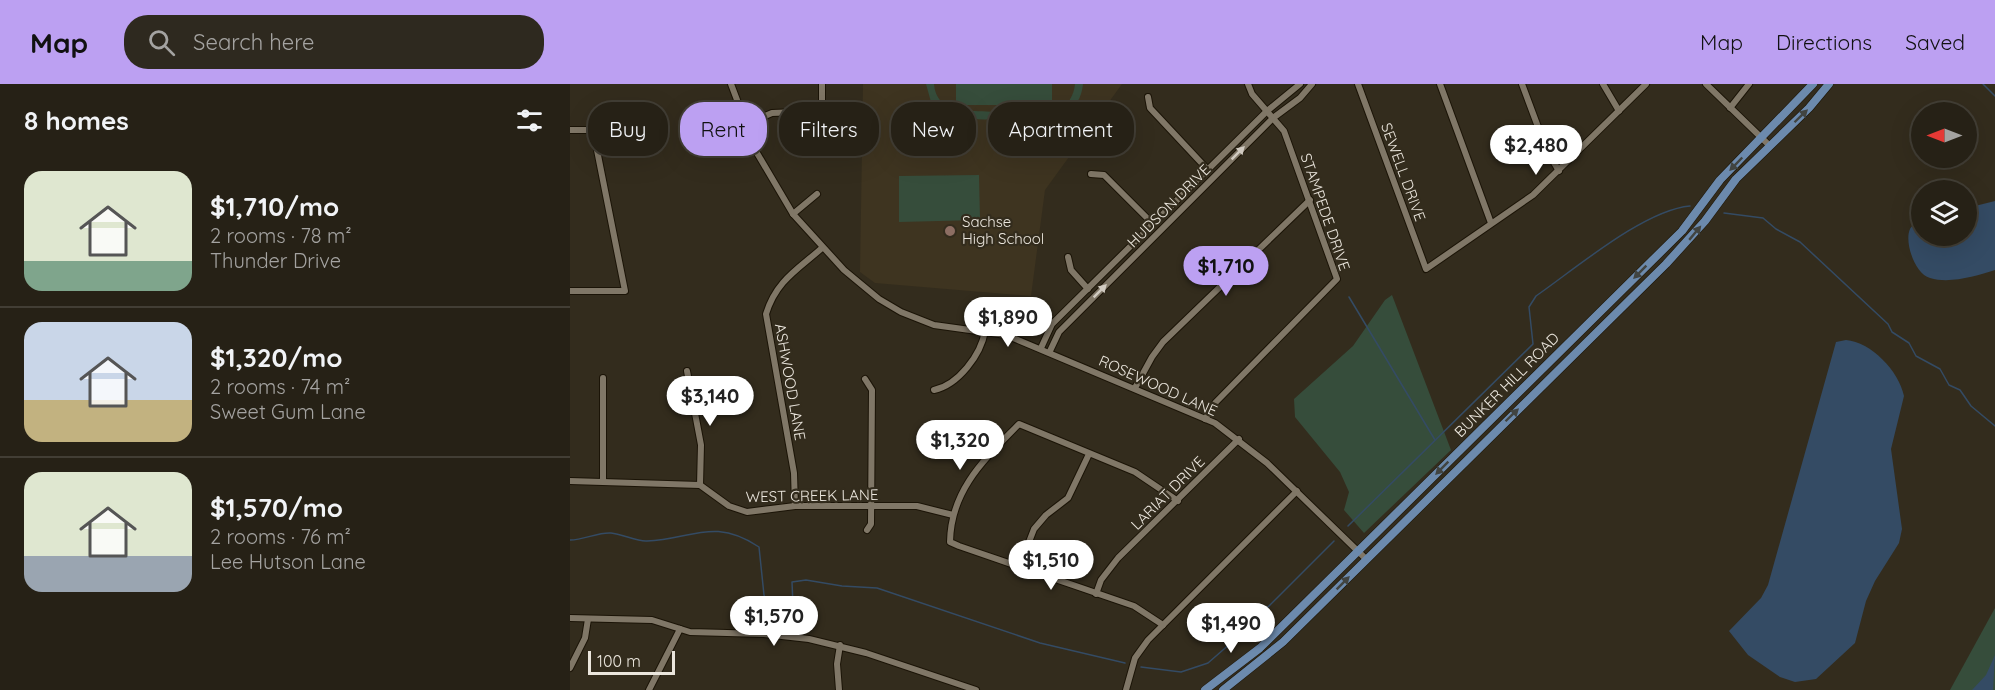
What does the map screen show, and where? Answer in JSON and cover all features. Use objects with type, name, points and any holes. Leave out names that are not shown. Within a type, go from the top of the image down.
[{"type":"main road","name":"BUNKER HILL ROAD","points":[[1205,690],[1260,648],[1682,231],[1720,180],[1813,84]]},
{"type":"main road","name":"BUNKER HILL ROAD","points":[[1223,690],[1269,655],[1665,264],[1705,221],[1736,179],[1828,84]]},
{"type":"street","name":"ROSEWOOD LANE","points":[[730,84],[736,102]]},
{"type":"street","points":[[767,115],[822,111],[822,84]]},
{"type":"street","name":"STAMPEDE DRIVE","points":[[1205,419],[1223,394],[1337,279],[1284,131],[1252,94],[1248,84]]},
{"type":"street","name":"HUDSON DRIVE","points":[[1041,348],[1052,324],[1267,111],[1300,84]]},
{"type":"street","name":"HUDSON DRIVE","points":[[1050,351],[1059,332],[1273,118],[1300,98],[1312,84]]},
{"type":"street","name":"SEWELL DRIVE","points":[[1358,84],[1426,268],[1491,224]]},
{"type":"street","points":[[1440,84],[1491,224],[1533,195],[1646,84]]},
{"type":"street","points":[[1522,84],[1547,151],[1559,171]]},
{"type":"street","points":[[1604,84],[1619,111]]},
{"type":"street","points":[[1706,84],[1770,146]]},
{"type":"street","points":[[1730,108],[1749,84]]},
{"type":"street","points":[[1148,97],[1150,108],[1208,170]]},
{"type":"street","points":[[570,130],[593,130],[625,291],[570,291]]},
{"type":"street","name":"ROSEWOOD LANE","points":[[760,156],[793,214],[822,248],[844,270],[901,312],[934,325],[1006,334],[1205,419],[1239,439],[1298,491],[1366,559]]},
{"type":"street","points":[[1092,174],[1104,175],[1153,224]]},
{"type":"street","points":[[793,214],[817,194]]},
{"type":"street","points":[[1136,388],[1152,357],[1164,342],[1310,200]]},
{"type":"street","name":"ASHWOOD LANE","points":[[795,506],[794,472],[766,329],[766,314],[774,292],[781,282],[822,248]]},
{"type":"street","points":[[1068,257],[1071,270],[1088,289]]},
{"type":"street","points":[[934,390],[944,388],[974,359],[982,348],[985,331]]},
{"type":"street","points":[[570,481],[700,485],[701,445],[687,371]]},
{"type":"street","points":[[603,378],[603,481]]},
{"type":"street","points":[[866,379],[872,390],[872,507],[871,524],[867,530]]},
{"type":"street","points":[[1162,625],[1134,606],[1019,568],[950,542],[953,515],[961,490],[977,466],[1019,424],[1135,472],[1178,501]]},
{"type":"street","name":"LARIAT DRIVE","points":[[1096,594],[1101,580],[1118,558],[1239,439]]},
{"type":"street","points":[[1019,568],[1034,529],[1046,515],[1068,498],[1089,454]]},
{"type":"street","name":"WEST CREEK LANE","points":[[700,485],[729,506],[747,512],[795,506],[917,506],[953,515]]},
{"type":"street","points":[[1126,690],[1135,657],[1162,625],[1298,491]]},
{"type":"street","points":[[570,618],[652,620],[680,629],[703,633],[781,635],[840,645],[976,690]]},
{"type":"street","points":[[570,668],[585,638],[588,619]]},
{"type":"street","points":[[649,690],[680,629]]},
{"type":"street","points":[[839,690],[837,664],[840,645]]},
{"type":"shaded area","name":"Sachse High School","points":[[863,84],[1122,84],[1109,102],[988,102],[988,156],[1070,156],[1045,190],[1031,296],[875,283],[860,272],[862,156],[879,156],[879,102],[863,102]]},
{"type":"green space","points":[[926,84],[934,84],[941,102],[931,102]]},
{"type":"green space","points":[[956,84],[1052,84],[1052,102],[988,102],[988,105],[976,105],[976,102],[956,102]]},
{"type":"green space","points":[[1075,84],[1083,84],[1078,102],[1068,102]]},
{"type":"green space","points":[[976,111],[988,111],[988,119],[976,119]]},
{"type":"green space","points":[[979,175],[980,220],[899,222],[899,176]]},
{"type":"green space","points":[[1392,295],[1451,450],[1364,533],[1344,510],[1349,492],[1340,472],[1295,417],[1294,399],[1353,346],[1385,300]]},
{"type":"green space","points":[[1995,608],[1995,690],[1950,690]]},
{"type":"water","points":[[1995,201],[1995,270],[1980,275],[1946,280],[1938,280],[1925,275],[1912,257],[1908,242],[1911,228],[1911,246],[1977,246],[1977,206]]},
{"type":"water","points":[[1846,340],[1865,346],[1882,359],[1896,377],[1904,396],[1891,449],[1902,529],[1899,543],[1875,581],[1866,601],[1855,643],[1816,679],[1795,682],[1780,677],[1748,655],[1729,631],[1761,598],[1768,585],[1836,342]]},
{"type":"water","points":[[1995,655],[1993,690],[1972,690],[1986,675]]},
{"type":"waterway","points":[[1983,84],[1995,96]]},
{"type":"waterway","points":[[1348,526],[1533,344],[1529,307],[1536,296],[1631,229],[1672,210],[1690,206]]},
{"type":"waterway","points":[[1724,213],[1763,218],[1776,229],[1800,242],[1888,324],[1892,332],[1909,343],[1916,356],[1940,369],[1949,385],[1960,390],[1971,406],[1995,426]]},
{"type":"waterway","points":[[1349,297],[1435,440]]},
{"type":"waterway","points":[[570,540],[606,533],[647,541],[703,532],[729,533],[759,547],[764,595],[768,606],[780,608],[793,606],[792,582],[806,580],[842,586],[877,588],[1040,643],[1125,663]]},
{"type":"waterway","points":[[1141,667],[1181,672],[1208,663],[1239,636],[1334,541]]},
{"type":"place","name":"Sachse High School","points":[[950,231]]}]
